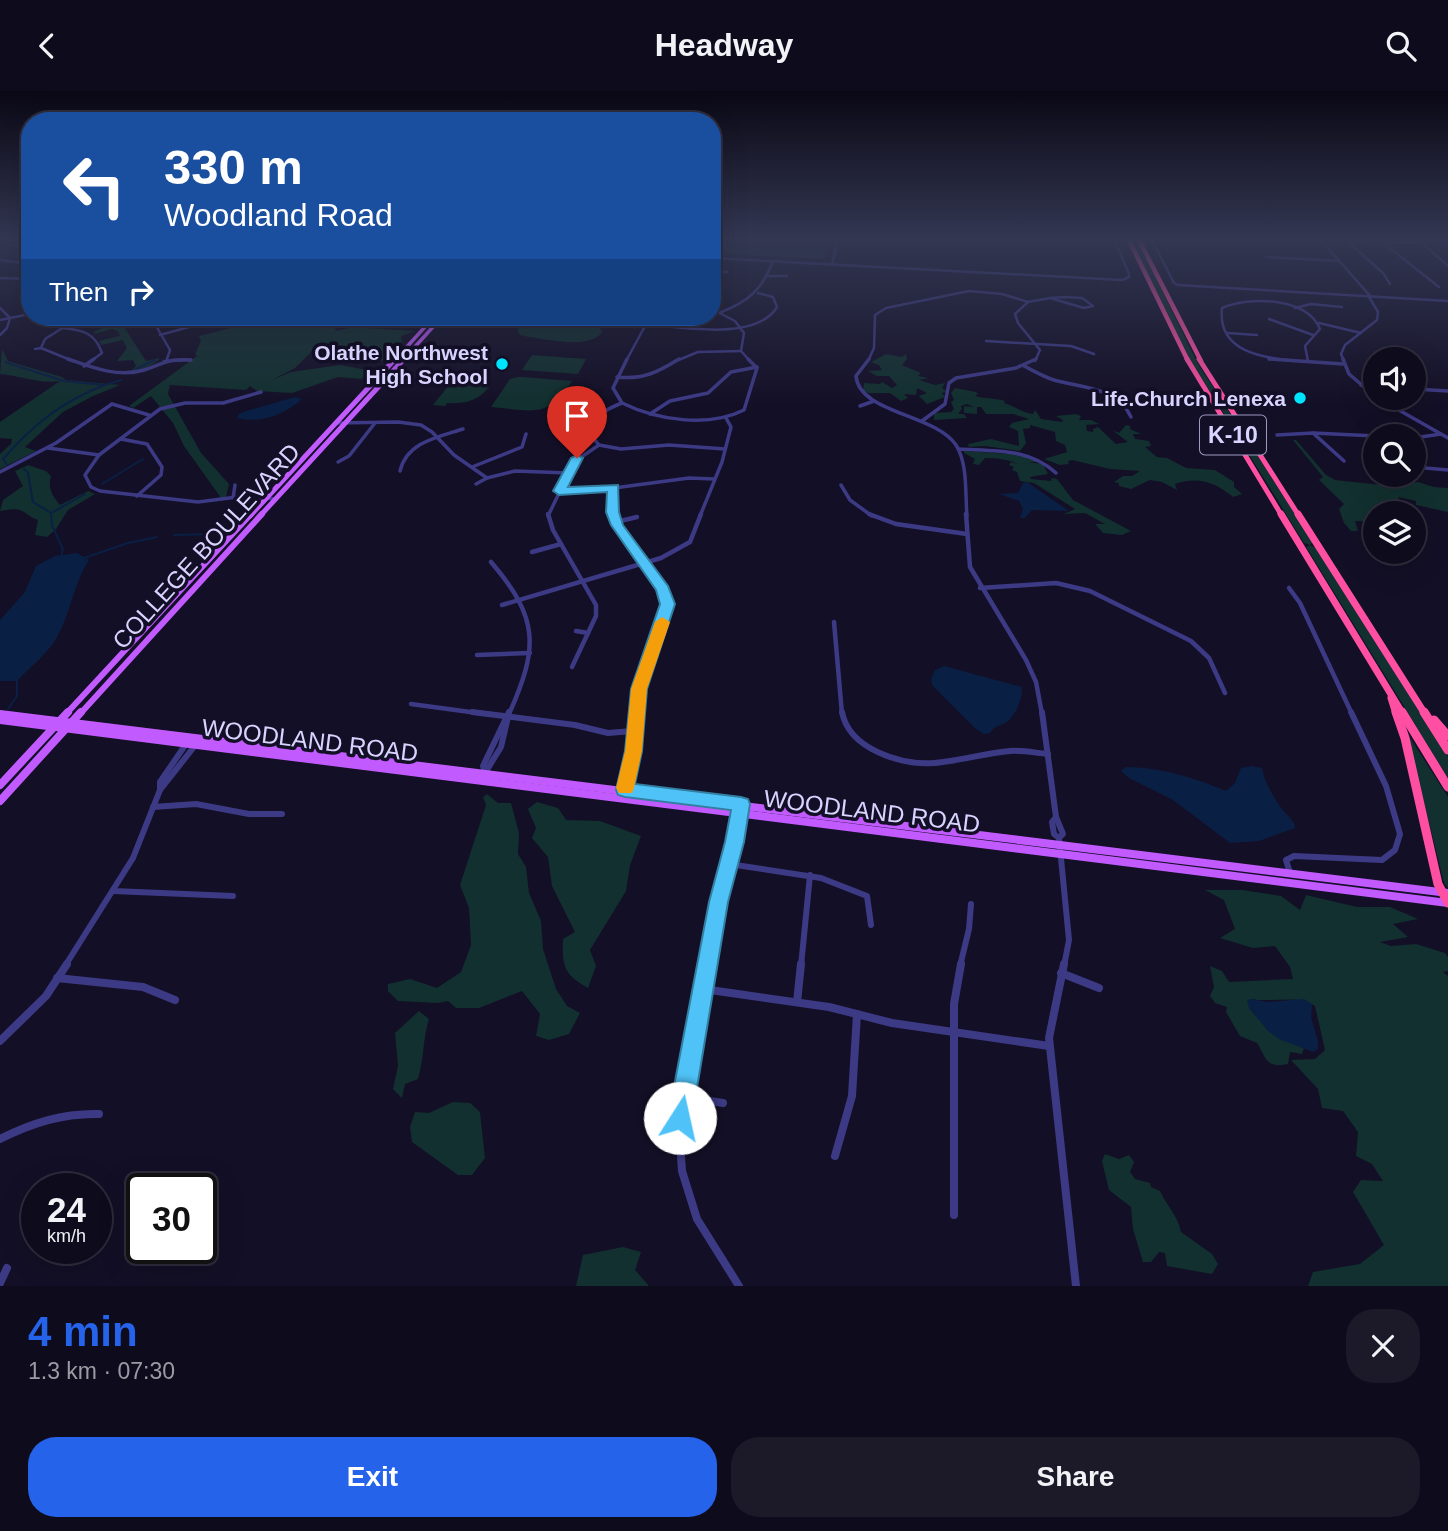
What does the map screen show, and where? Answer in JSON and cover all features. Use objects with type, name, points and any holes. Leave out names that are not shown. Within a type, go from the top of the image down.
[{"type":"highway","name":"K-10","points":[[1155,294],[1183,353],[1448,787]]},
{"type":"highway","name":"K-10","points":[[1167,294],[1203,364],[1448,750]]},
{"type":"highway","points":[[1381,676],[1405,738],[1448,903]]},
{"type":"highway","points":[[1416,697],[1448,736]]},
{"type":"main road","name":"COLLEGE BOULEVARD","points":[[0,801],[275,499],[426,326]]},
{"type":"main road","name":"COLLEGE BOULEVARD","points":[[0,785],[266,498],[433,326]]},
{"type":"main road","name":"WOODLAND ROAD","points":[[0,714],[625,790],[1061,854],[1448,903]]},
{"type":"main road","name":"WOODLAND ROAD","points":[[0,720],[195,746],[740,809],[1059,841],[1445,892]]},
{"type":"main road","points":[[1252,878],[1268,870]]},
{"type":"street","points":[[721,312],[749,302],[757,294]]},
{"type":"street","points":[[761,294],[773,297],[779,295]]},
{"type":"street","points":[[954,294],[895,305],[879,312],[874,319],[873,352],[856,377],[858,387],[874,401],[945,433],[959,449],[963,464],[970,567],[1032,673],[1040,699],[1056,817],[1063,834],[1059,841],[1070,928],[1048,1030],[1076,1286]]},
{"type":"street","points":[[999,294],[1028,303]]},
{"type":"street","points":[[1317,294],[1448,302]]},
{"type":"street","points":[[1363,387],[1343,364],[1343,349],[1375,323],[1378,316],[1366,294]]},
{"type":"street","points":[[668,326],[717,330],[741,328],[770,319],[776,307],[773,297]]},
{"type":"street","points":[[922,421],[944,404],[949,383],[956,378],[1024,366],[1039,357],[1040,350],[1015,316],[1017,310],[1028,303],[1050,298],[1078,298],[1093,306],[1084,308],[1050,298]]},
{"type":"street","points":[[1308,361],[1304,349],[1320,330],[1314,317],[1295,308],[1252,301],[1222,308],[1221,319],[1235,346],[1251,354],[1308,361],[1343,364]]},
{"type":"street","points":[[1295,308],[1311,304],[1342,307]]},
{"type":"street","points":[[0,335],[10,328],[10,318],[1,309]]},
{"type":"street","points":[[721,314],[735,321],[744,333],[741,351]]},
{"type":"street","points":[[0,320],[21,316]]},
{"type":"street","points":[[1269,319],[1314,335]]},
{"type":"street","points":[[1319,323],[1361,333]]},
{"type":"street","points":[[41,348],[45,338],[67,326]]},
{"type":"street","points":[[154,326],[170,350],[167,359]]},
{"type":"street","points":[[160,335],[198,326]]},
{"type":"street","points":[[643,326],[613,389],[622,403],[649,414],[726,418],[742,412],[746,407],[757,367]]},
{"type":"street","points":[[64,328],[87,331],[94,335],[102,353],[84,366]]},
{"type":"street","points":[[1227,333],[1256,335]]},
{"type":"street","points":[[986,341],[1071,346],[1094,354]]},
{"type":"street","points":[[35,349],[41,348],[101,372],[131,373],[152,368],[167,359],[191,360]]},
{"type":"street","points":[[617,377],[641,378],[654,375],[686,354],[741,351],[757,367]]},
{"type":"street","points":[[1024,366],[1052,379],[1113,396],[1126,405],[1131,417]]},
{"type":"street","points":[[649,414],[670,401],[708,393],[731,372],[757,367]]},
{"type":"street","points":[[1426,390],[1448,391]]},
{"type":"street","points":[[261,392],[223,403],[175,405],[149,415],[99,455],[85,475],[91,487],[112,494],[198,502],[233,498],[275,499]]},
{"type":"street","points":[[860,406],[874,401]]},
{"type":"street","points":[[0,473],[48,448],[113,403],[149,415]]},
{"type":"street","points":[[599,445],[590,434],[597,417],[605,409],[622,403]]},
{"type":"street","points":[[1399,410],[1448,438]]},
{"type":"street","points":[[502,605],[676,552],[690,542],[724,456],[731,428],[726,418]]},
{"type":"street","points":[[340,423],[398,422],[421,425],[487,478]]},
{"type":"street","points":[[338,462],[349,456],[375,423]]},
{"type":"street","points":[[400,471],[404,458],[414,448],[463,429]]},
{"type":"street","points":[[1313,433],[1344,461]]},
{"type":"street","points":[[1278,435],[1313,433],[1363,435]]},
{"type":"street","points":[[1426,436],[1441,434]]},
{"type":"street","points":[[472,467],[522,447],[526,435]]},
{"type":"street","points":[[119,439],[147,444],[162,467],[160,475],[137,496]]},
{"type":"street","points":[[572,667],[597,611],[553,530],[548,515],[579,456],[599,445],[624,449],[669,445],[725,449]]},
{"type":"street","points":[[48,448],[99,455]]},
{"type":"street","points":[[959,449],[1032,456],[1044,461],[1056,474]]},
{"type":"street","points":[[1426,468],[1448,470]]},
{"type":"street","points":[[476,484],[487,478],[515,471],[568,473]]},
{"type":"street","points":[[559,491],[614,488],[688,478],[714,479]]},
{"type":"street","points":[[233,498],[235,485]]},
{"type":"street","points":[[841,485],[851,503],[884,520],[902,526],[967,534]]},
{"type":"street","points":[[614,488],[612,512],[616,522],[663,589],[668,604],[639,689],[634,751],[625,790]]},
{"type":"street","points":[[616,522],[637,517]]},
{"type":"street","points":[[532,552],[562,544]]},
{"type":"street","points":[[485,773],[491,767],[508,726],[508,716],[523,683],[530,653],[529,626],[521,599],[491,562]]},
{"type":"street","points":[[980,588],[1056,583],[1090,591],[1191,641],[1209,657],[1225,693]]},
{"type":"street","points":[[1289,589],[1300,603],[1387,786],[1398,817],[1400,834],[1395,850],[1382,860],[1294,856],[1286,860],[1290,873]]},
{"type":"street","points":[[834,622],[841,712],[848,730],[866,746],[898,758],[933,763],[1013,751],[1048,754]]},
{"type":"street","points":[[576,631],[589,633]]},
{"type":"street","points":[[477,655],[530,653]]},
{"type":"street","points":[[411,704],[508,716],[608,733],[634,731]]},
{"type":"street","points":[[160,790],[160,782],[192,736]]},
{"type":"street","points":[[0,1041],[32,1012],[57,978],[133,858],[160,790],[202,738]]},
{"type":"street","points":[[153,807],[196,804],[250,814],[282,814]]},
{"type":"street","points":[[739,1286],[697,1219],[682,1171],[679,1128],[718,902],[740,809]]},
{"type":"street","points":[[729,863],[810,875],[867,896],[871,925]]},
{"type":"street","points":[[797,1002],[810,875]]},
{"type":"street","points":[[113,891],[233,896]]},
{"type":"street","points":[[954,1215],[955,990],[971,925],[971,904]]},
{"type":"street","points":[[1061,973],[1099,988]]},
{"type":"street","points":[[57,978],[144,987],[174,1000]]},
{"type":"street","points":[[704,989],[797,1002],[892,1023],[1049,1046]]},
{"type":"street","points":[[835,1156],[852,1096],[857,1014]]},
{"type":"street","points":[[684,1097],[723,1103]]},
{"type":"street","points":[[0,1139],[53,1117],[99,1114]]},
{"type":"street","points":[[0,1283],[6,1268]]},
{"type":"green space","points":[[1157,294],[1163,294],[1198,364],[1313,542],[1310,545],[1304,543],[1189,358]]},
{"type":"green space","points":[[108,326],[125,326],[146,361],[160,358],[150,366],[131,371],[136,366],[133,360],[117,361],[127,348],[123,340],[101,345],[99,341],[120,336],[118,331],[112,329],[95,334],[93,332]]},
{"type":"green space","points":[[324,326],[323,328],[335,328],[336,331],[352,327],[415,331],[401,336],[402,342],[392,346],[386,354],[389,359],[381,361],[366,357],[351,364],[356,355],[341,359],[340,353],[358,348],[331,350],[332,347],[324,343],[316,347],[295,368],[272,380],[291,372],[340,365],[373,371],[361,379],[338,377],[292,393],[257,391],[250,386],[246,390],[170,385],[168,394],[201,453],[229,484],[226,497],[221,498],[184,446],[173,423],[151,396],[133,408],[129,406],[197,356],[195,354],[201,341],[199,336],[235,327]]},
{"type":"green space","points":[[521,326],[601,326],[602,332],[588,341],[578,342],[520,335],[517,330]]},
{"type":"green space","points":[[2,349],[8,361],[66,380],[120,385],[63,412],[25,447],[36,451],[0,469],[0,454],[11,444],[12,439],[0,438],[0,422],[60,381],[38,381],[0,374]]},
{"type":"green space","points":[[886,354],[901,357],[906,354],[907,359],[902,365],[921,373],[918,376],[929,378],[919,380],[935,385],[945,383],[942,388],[946,392],[942,393],[945,397],[927,404],[919,396],[927,393],[917,388],[916,395],[904,394],[908,398],[901,401],[890,393],[868,393],[863,390],[864,383],[882,382],[892,388],[897,385],[889,376],[877,376],[868,371],[882,370],[879,365],[871,362]]},
{"type":"green space","points":[[532,355],[586,359],[578,374],[522,370]]},
{"type":"green space","points":[[518,377],[572,381],[555,402],[538,410],[491,407],[510,379]]},
{"type":"green space","points":[[450,384],[490,386],[471,400],[447,403],[445,406],[433,405]]},
{"type":"green space","points":[[955,388],[976,392],[978,394],[975,396],[1005,401],[1004,403],[1029,413],[1033,414],[1035,410],[1041,419],[1062,422],[1063,420],[1056,416],[1076,414],[1081,416],[1079,420],[1091,420],[1099,424],[1086,425],[1087,431],[1093,432],[1093,429],[1098,427],[1116,444],[1128,442],[1112,430],[1119,433],[1126,425],[1130,426],[1130,429],[1141,434],[1133,434],[1135,439],[1149,441],[1151,446],[1145,447],[1157,457],[1167,458],[1186,468],[1215,470],[1234,482],[1234,487],[1242,494],[1233,497],[1213,484],[1199,481],[1175,484],[1177,490],[1162,482],[1150,480],[1131,489],[1119,486],[1119,483],[1114,482],[1140,471],[1110,469],[1072,460],[1068,461],[1069,464],[1060,465],[1044,459],[1067,452],[1065,445],[1056,441],[1055,432],[1030,425],[1030,428],[1023,429],[1026,443],[1020,451],[985,446],[969,447],[968,444],[991,439],[1019,446],[1018,431],[1009,427],[1012,423],[1029,419],[1013,414],[986,414],[981,407],[977,407],[977,414],[964,413],[964,406],[974,407],[967,404],[961,406],[958,414],[964,414],[967,418],[934,420],[934,413],[951,412],[954,409],[951,393]]},
{"type":"green space","points":[[1293,440],[1296,440],[1326,475],[1335,480],[1363,483],[1363,487],[1426,487],[1426,484],[1448,488],[1448,512],[1426,507],[1426,501],[1398,497],[1400,501],[1363,501],[1363,521],[1355,521],[1358,531],[1351,531],[1344,523],[1339,509],[1344,504],[1319,480],[1323,477]]},
{"type":"green space","points":[[964,451],[1026,455],[1041,462],[1028,462],[1043,464],[1048,474],[1030,477],[1031,479],[1057,479],[1073,500],[1131,531],[1122,535],[1103,533],[1095,524],[1105,524],[1085,513],[1064,514],[1075,509],[1034,483],[1020,481],[1017,472],[1012,470],[1014,467],[1009,465],[1011,462],[1018,464],[1006,460],[985,458],[979,465],[973,464],[975,459]]},
{"type":"green space","points":[[28,465],[46,471],[51,476],[51,492],[60,505],[88,491],[95,494],[68,510],[56,529],[47,537],[35,535],[38,520],[22,511],[0,511],[3,500],[23,486],[15,471]]},
{"type":"green space","points":[[1310,545],[1316,548],[1448,757],[1448,778],[1306,547]]},
{"type":"green space","points":[[1407,733],[1448,797],[1448,888],[1444,883]]},
{"type":"green space","points":[[487,794],[498,803],[511,803],[519,833],[518,854],[526,867],[529,893],[541,921],[543,949],[556,989],[567,1006],[580,1013],[569,1034],[549,1040],[536,1036],[540,1014],[522,991],[479,1008],[456,1008],[448,1001],[398,1001],[388,991],[388,984],[410,979],[437,988],[461,972],[471,945],[469,908],[460,885],[486,805],[483,797]]},
{"type":"green space","points":[[537,802],[558,808],[566,820],[600,821],[641,836],[630,865],[626,891],[590,950],[596,966],[588,988],[569,974],[564,963],[563,939],[575,932],[552,886],[548,857],[532,838],[536,828],[528,809]]},
{"type":"green space","points":[[1205,890],[1242,890],[1281,896],[1300,910],[1306,895],[1357,907],[1390,907],[1418,919],[1393,924],[1408,937],[1380,942],[1391,946],[1416,944],[1445,953],[1448,957],[1448,971],[1443,972],[1448,976],[1448,1286],[1308,1286],[1313,1272],[1360,1264],[1384,1245],[1353,1192],[1361,1180],[1383,1181],[1372,1164],[1356,1156],[1358,1132],[1343,1111],[1322,1108],[1318,1089],[1291,1060],[1315,1059],[1325,1050],[1315,1006],[1300,1000],[1251,999],[1249,1008],[1268,1028],[1304,1048],[1302,1054],[1290,1052],[1288,1064],[1275,1065],[1268,1061],[1257,1043],[1240,1036],[1226,1012],[1227,1007],[1215,1003],[1210,996],[1214,987],[1210,966],[1222,971],[1229,982],[1293,979],[1290,967],[1275,946],[1253,948],[1220,938],[1235,929],[1224,900]]},
{"type":"green space","points":[[419,1011],[429,1019],[420,1071],[418,1079],[405,1084],[402,1098],[393,1089],[398,1066],[395,1033]]},
{"type":"green space","points":[[453,1102],[470,1103],[480,1112],[485,1158],[472,1175],[458,1175],[412,1142],[410,1127],[415,1112],[429,1113]]},
{"type":"green space","points":[[1105,1154],[1119,1159],[1129,1155],[1134,1162],[1130,1172],[1135,1179],[1150,1183],[1151,1187],[1160,1191],[1181,1232],[1212,1254],[1218,1264],[1212,1274],[1167,1266],[1165,1253],[1159,1252],[1151,1262],[1143,1262],[1133,1229],[1131,1207],[1109,1190],[1102,1161]]},
{"type":"green space","points":[[623,1247],[641,1252],[635,1270],[649,1286],[576,1286],[583,1255]]},
{"type":"water","points":[[295,397],[302,399],[288,410],[272,417],[255,420],[237,418],[246,411]]},
{"type":"water","points":[[1027,482],[1069,511],[1032,510],[1025,518],[1020,518],[1023,509],[1019,501],[999,494],[1018,493],[1023,483]]},
{"type":"water","points":[[77,553],[89,560],[52,645],[17,681],[0,681],[0,620],[25,592],[36,566],[55,556]]},
{"type":"water","points":[[944,666],[1022,687],[1020,702],[1012,717],[990,733],[984,734],[976,729],[932,685],[931,679],[935,670]]},
{"type":"water","points":[[1126,767],[1139,767],[1164,771],[1226,791],[1235,783],[1241,768],[1262,768],[1273,795],[1295,828],[1259,841],[1230,843],[1173,800],[1129,778],[1121,771]]},
{"type":"water","points":[[1304,999],[1312,1004],[1311,1017],[1318,1049],[1313,1052],[1279,1039],[1268,1031],[1249,1008],[1247,1000],[1268,1002]]},
{"type":"waterway","points":[[136,369],[155,360]]},
{"type":"waterway","points":[[5,362],[64,381],[105,385]]},
{"type":"waterway","points":[[105,385],[121,380]]},
{"type":"waterway","points":[[7,465],[3,459],[37,425],[62,406],[105,385]]},
{"type":"waterway","points":[[102,484],[143,459]]},
{"type":"waterway","points":[[24,469],[28,473],[33,502],[51,513],[52,525],[63,550],[61,556]]},
{"type":"waterway","points":[[53,512],[85,494]]},
{"type":"waterway","points":[[174,535],[211,534]]},
{"type":"waterway","points":[[84,558],[128,543],[157,537]]},
{"type":"waterway","points":[[8,709],[17,696],[17,681]]},
{"type":"slow traffic","points":[[625,788],[634,751],[639,689],[662,622]]},
{"type":"place","name":"Olathe Northwest High School","points":[[502,364]]},
{"type":"place","name":"Life.Church Lenexa","points":[[1300,398]]},
{"type":"route","points":[[577,458],[559,491],[614,488],[612,512],[617,525],[663,589],[668,604],[639,689],[634,751],[625,790],[741,804],[735,842],[718,902],[680,1118]]}]
